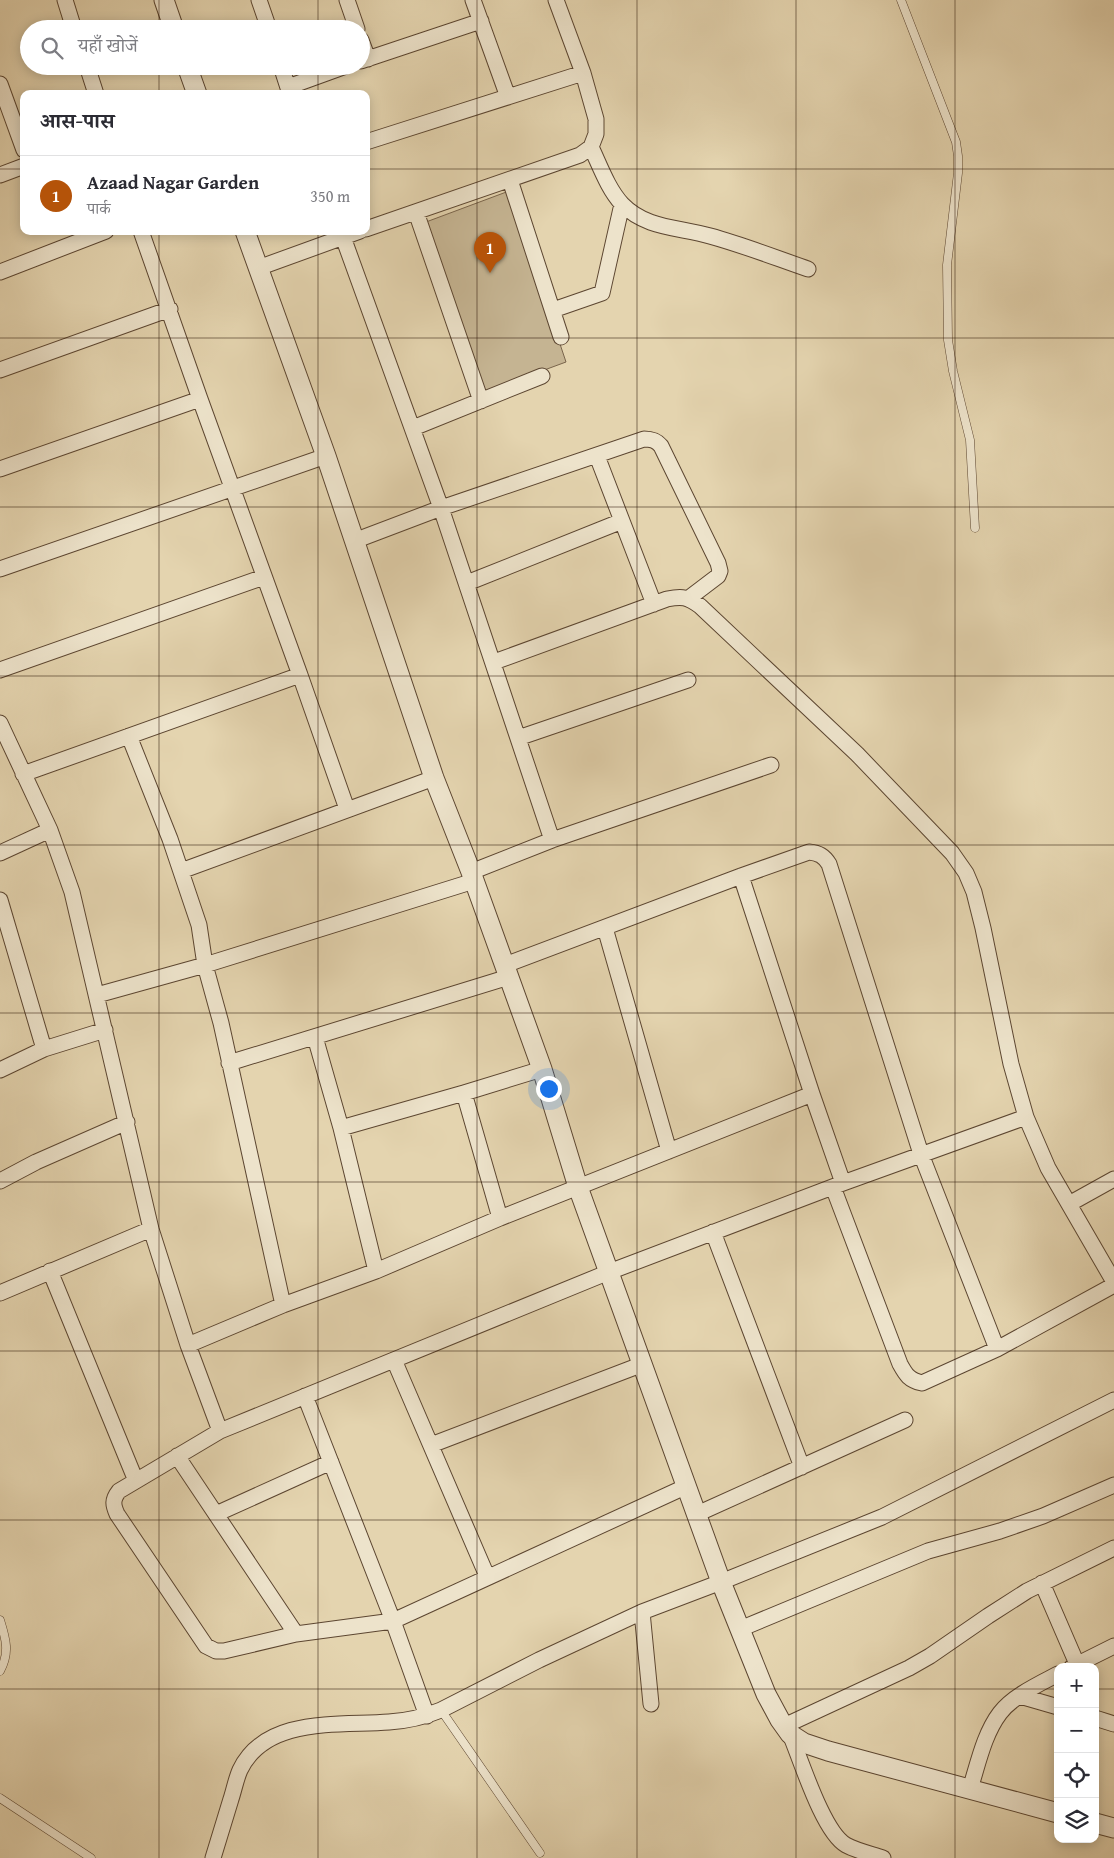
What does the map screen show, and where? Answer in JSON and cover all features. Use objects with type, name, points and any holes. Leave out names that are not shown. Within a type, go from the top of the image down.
[{"type":"street","points":[[65,0],[71,20]]},
{"type":"street","points":[[164,0],[171,20]]},
{"type":"street","points":[[259,0],[266,20]]},
{"type":"street","points":[[347,0],[354,20]]},
{"type":"street","points":[[473,0],[508,97]]},
{"type":"street","points":[[370,228],[580,155],[591,147],[596,134],[596,119],[556,0]]},
{"type":"street","points":[[370,58],[481,21]]},
{"type":"street","points":[[370,141],[582,73]]},
{"type":"street","points":[[90,75],[95,90]]},
{"type":"street","points":[[191,75],[196,90]]},
{"type":"street","points":[[284,75],[289,90],[325,75]]},
{"type":"street","points":[[0,84],[20,139]]},
{"type":"street","points":[[591,147],[611,188],[622,204],[637,216],[652,224],[710,236],[808,269]]},
{"type":"street","points":[[0,175],[20,168]]},
{"type":"street","points":[[510,180],[562,337]]},
{"type":"street","points":[[553,310],[602,293],[622,204]]},
{"type":"street","points":[[416,212],[481,401]]},
{"type":"street","points":[[0,272],[96,235]]},
{"type":"street","points":[[142,235],[347,809]]},
{"type":"street","points":[[246,235],[326,456],[434,778],[542,1069],[578,1187],[721,1582],[766,1694],[787,1730],[825,1818],[834,1833],[845,1844],[883,1858]]},
{"type":"street","points":[[258,268],[349,235]]},
{"type":"street","points":[[343,237],[467,583],[552,840]]},
{"type":"street","points":[[0,370],[170,309]]},
{"type":"street","points":[[413,428],[542,376]]},
{"type":"street","points":[[0,468],[200,399]]},
{"type":"street","points":[[354,541],[441,508],[644,439],[657,442],[661,446],[718,563],[720,571],[714,580],[689,598]]},
{"type":"street","points":[[0,569],[326,456]]},
{"type":"street","points":[[597,456],[654,604]]},
{"type":"street","points":[[467,583],[622,521]]},
{"type":"street","points":[[0,670],[264,577]]},
{"type":"street","points":[[494,662],[654,604],[679,596],[689,598],[700,606],[857,754],[952,853],[966,873],[974,892],[983,928],[1011,1064],[1026,1118],[1048,1168],[1114,1283],[996,1350],[922,1383],[912,1381],[907,1376],[900,1364],[838,1185],[812,1094],[741,876]]},
{"type":"street","points":[[23,774],[300,675]]},
{"type":"street","points":[[518,738],[688,680]]},
{"type":"street","points":[[0,723],[50,830],[72,892],[151,1229],[188,1345],[220,1431]]},
{"type":"street","points":[[129,736],[182,871],[199,926],[205,966],[221,1023],[283,1305]]},
{"type":"street","points":[[97,995],[205,966],[472,877],[552,840],[771,764]]},
{"type":"street","points":[[182,871],[434,778]]},
{"type":"street","points":[[0,853],[50,830]]},
{"type":"street","points":[[229,1063],[315,1037],[507,971],[605,928],[741,876],[809,852],[817,853],[830,864],[921,1154],[996,1350]]},
{"type":"street","points":[[0,900],[6,946],[44,1049]]},
{"type":"street","points":[[605,928],[669,1151]]},
{"type":"street","points":[[0,1070],[44,1049],[105,1030]]},
{"type":"street","points":[[315,1037],[341,1128],[376,1271]]},
{"type":"street","points":[[341,1128],[464,1094],[542,1069]]},
{"type":"street","points":[[464,1094],[500,1218]]},
{"type":"street","points":[[188,1345],[283,1305],[376,1271],[500,1218],[812,1094]]},
{"type":"street","points":[[687,1486],[487,1576],[393,1621],[296,1634],[224,1651],[216,1651],[206,1646],[117,1514],[113,1505],[114,1497],[119,1491],[220,1431],[609,1272],[921,1154],[1026,1118]]},
{"type":"street","points":[[0,1181],[36,1162],[126,1122]]},
{"type":"street","points":[[1069,1204],[1114,1179]]},
{"type":"street","points":[[0,1293],[151,1229]]},
{"type":"street","points":[[713,1232],[802,1467]]},
{"type":"street","points":[[50,1271],[136,1481]]},
{"type":"street","points":[[394,1360],[487,1576]]},
{"type":"street","points":[[431,1445],[642,1364]]},
{"type":"street","points":[[305,1396],[393,1621],[434,1713]]},
{"type":"street","points":[[214,1858],[240,1770],[250,1754],[264,1741],[284,1732],[304,1727],[391,1722],[434,1713],[538,1660],[642,1612],[882,1517],[1114,1400]]},
{"type":"street","points":[[697,1514],[906,1420]]},
{"type":"street","points":[[177,1456],[296,1634]]},
{"type":"street","points":[[216,1514],[331,1462]]},
{"type":"street","points":[[740,1629],[928,1551],[1043,1516],[1114,1485]]},
{"type":"street","points":[[787,1730],[909,1668],[944,1647],[1010,1601],[1042,1583],[1114,1548]]},
{"type":"street","points":[[1042,1583],[1073,1663]]},
{"type":"street","points":[[642,1612],[651,1704]]},
{"type":"street","points":[[1078,1663],[1114,1646]]},
{"type":"street","points":[[970,1789],[992,1727],[1000,1713],[1020,1696],[1054,1676]]},
{"type":"street","points":[[1020,1696],[1054,1706]]},
{"type":"street","points":[[1099,1719],[1114,1724]]},
{"type":"street","points":[[787,1730],[804,1743],[828,1751],[1054,1812]]},
{"type":"street","points":[[1099,1824],[1114,1828]]},
{"type":"lane","points":[[901,0],[956,142],[958,156],[957,183],[947,265],[948,340],[953,371],[970,440],[975,528]]},
{"type":"lane","points":[[0,1620],[7,1642],[7,1654],[0,1671]]},
{"type":"lane","points":[[434,1713],[540,1853]]},
{"type":"lane","points":[[0,1798],[91,1858]]},
{"type":"shaded area","points":[[509,191],[566,362],[482,393],[426,222]]},
{"type":"place","name":"Azaad Nagar Garden","points":[[490,273]]}]
